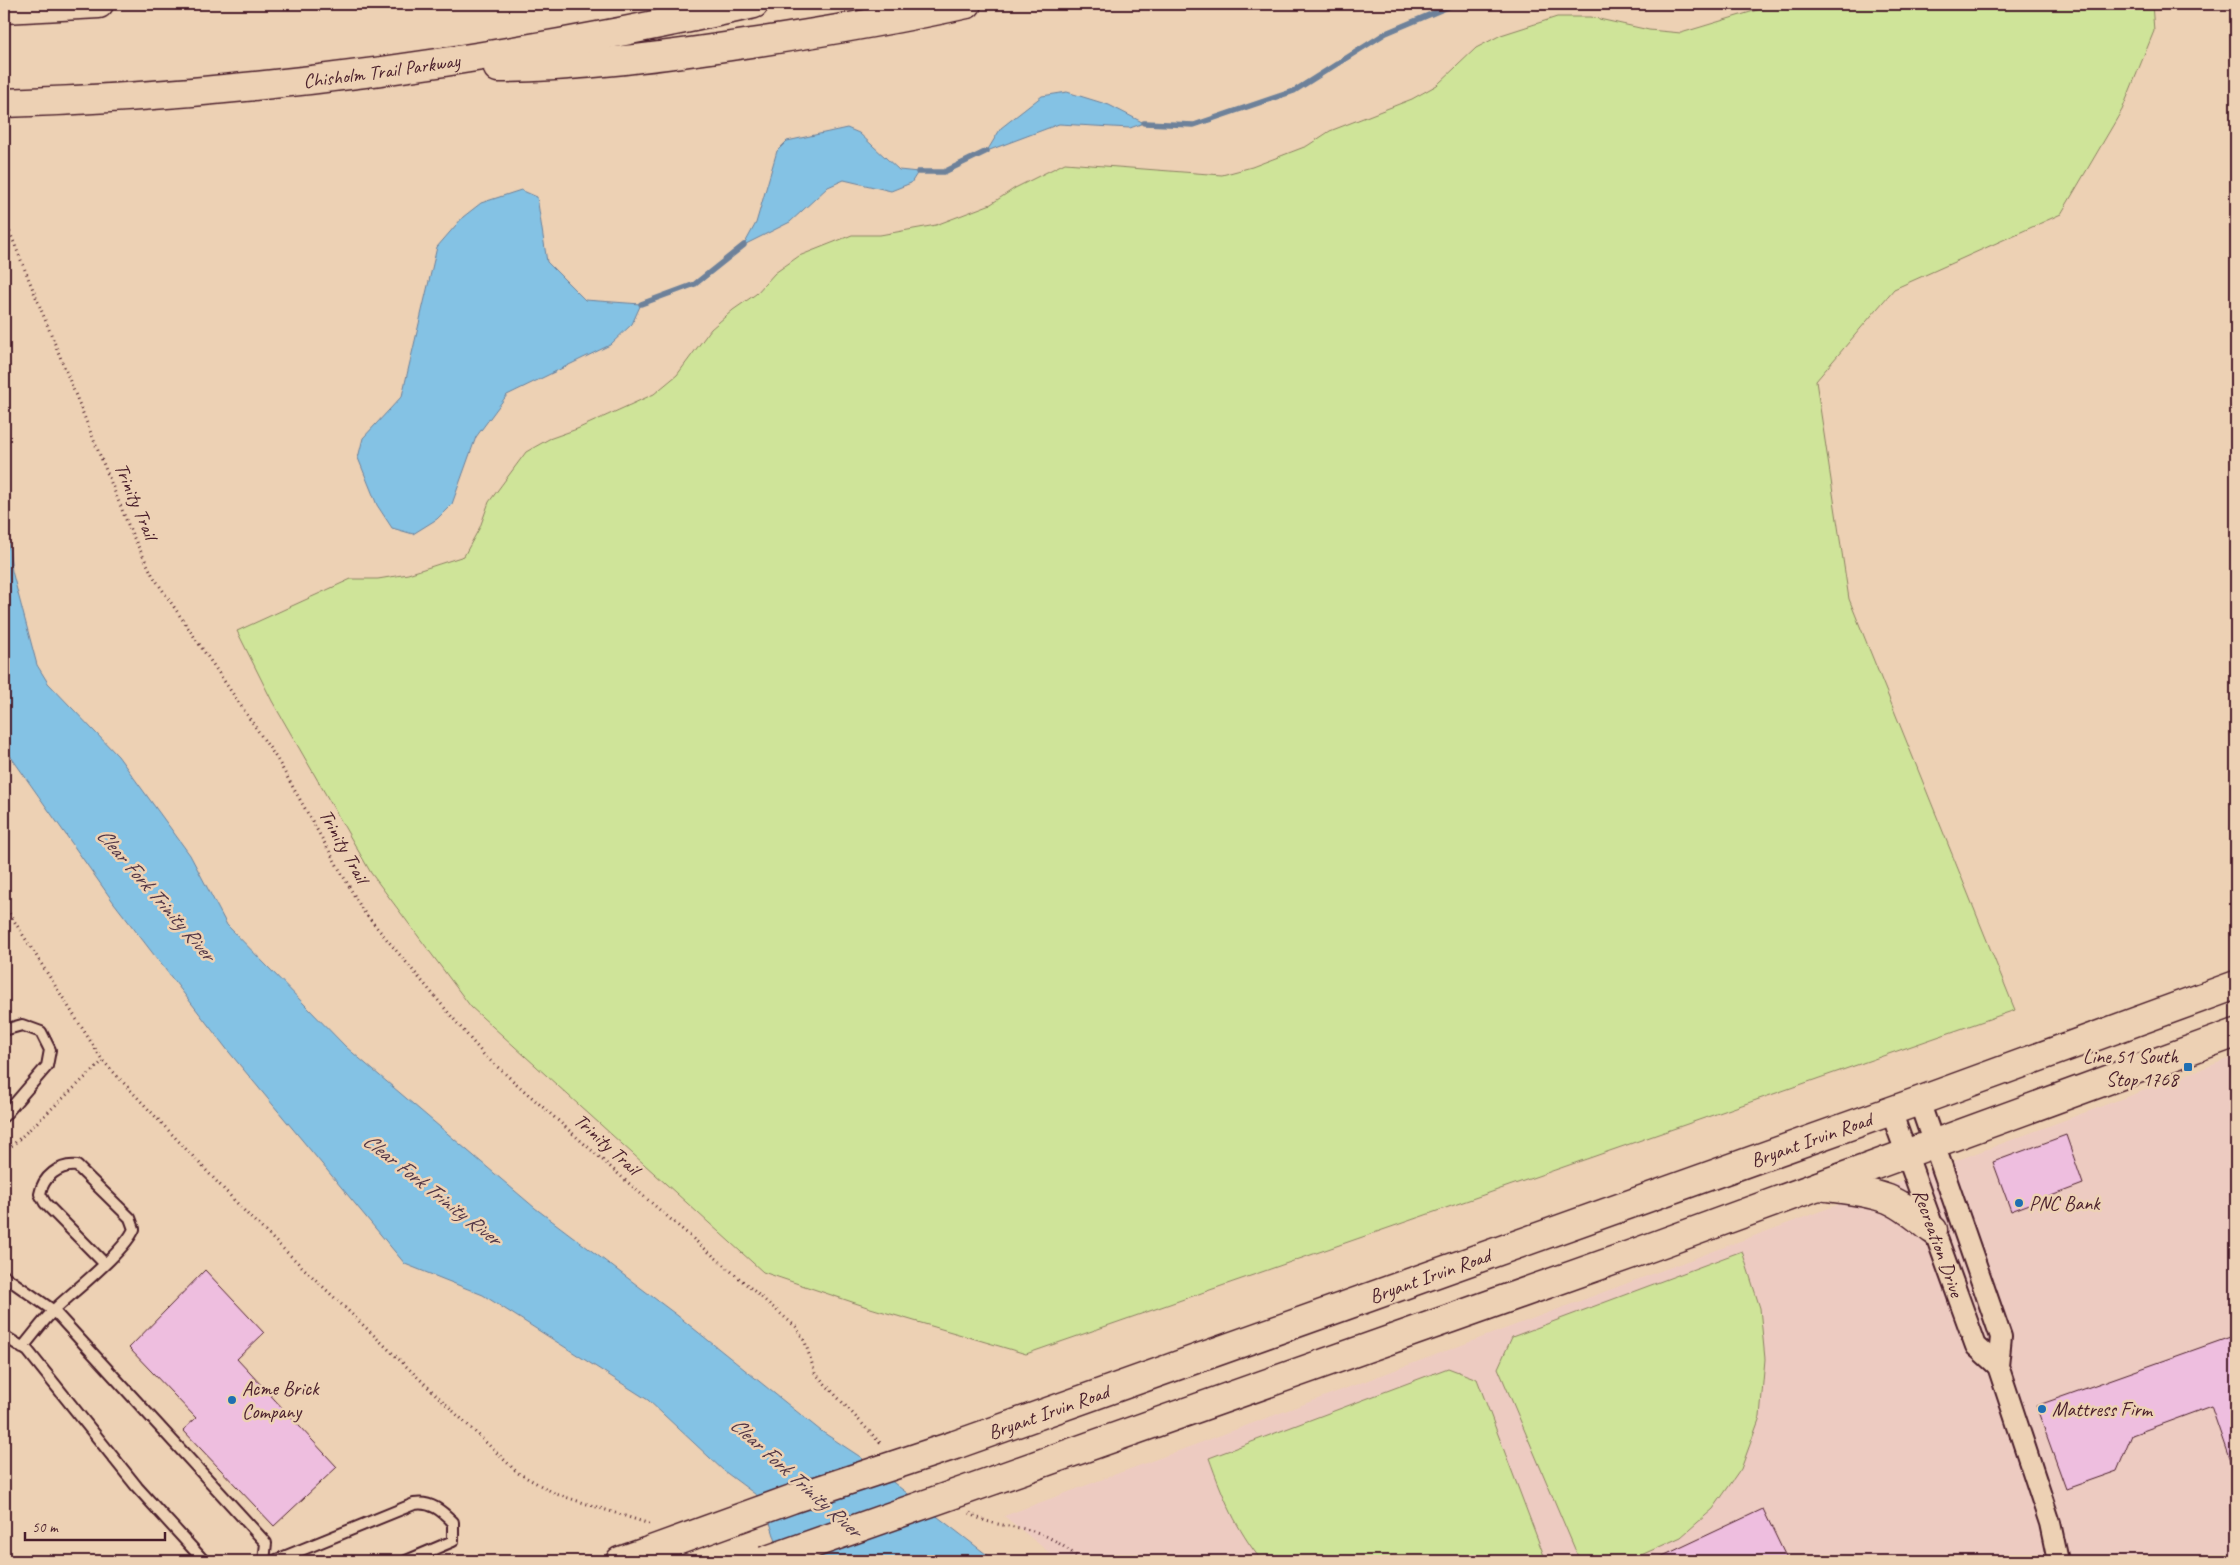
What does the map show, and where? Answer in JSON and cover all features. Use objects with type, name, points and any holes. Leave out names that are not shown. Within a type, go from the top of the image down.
[{"type":"main road","points":[[4,10],[99,4]]},
{"type":"main road","name":"Chisholm Trail Parkway","points":[[4,103],[209,91],[404,68],[564,43],[754,4]]},
{"type":"main road","points":[[404,68],[548,67],[699,51],[815,33],[968,4]]},
{"type":"main road","name":"Bryant Irvin Road","points":[[620,1561],[792,1499],[955,1445],[2236,986]]},
{"type":"main road","points":[[764,1561],[1635,1253],[2236,1033]]},
{"type":"main road","points":[[1815,1186],[1858,1191],[1888,1200],[1905,1208],[1933,1230]]},
{"type":"street","name":"Recreation Drive","points":[[1919,1101],[2001,1337],[1998,1366],[2050,1523],[2058,1561]]},
{"type":"street","name":"Recreation Drive","points":[[1891,1111],[1976,1346],[1998,1366]]},
{"type":"lane","points":[[4,1030],[22,1025],[41,1032],[50,1050],[47,1066],[4,1116]]},
{"type":"lane","points":[[22,1348],[54,1311],[104,1264],[130,1238],[134,1229],[130,1218],[77,1166],[67,1165],[58,1169],[42,1184],[40,1194],[45,1203],[104,1264]]},
{"type":"lane","points":[[4,1276],[54,1311],[266,1543],[264,1561]]},
{"type":"lane","points":[[4,1336],[28,1352],[137,1487],[204,1561]]},
{"type":"lane","points":[[274,1561],[414,1504],[425,1502],[441,1510],[454,1522],[452,1541],[406,1561]]},
{"type":"path","name":"Trinity Trail","points":[[4,218],[131,532],[153,576],[277,759],[363,911],[484,1055],[633,1187],[796,1327],[805,1342],[815,1373]]},
{"type":"path","points":[[4,905],[103,1061],[251,1218],[518,1473],[556,1494],[660,1528]]},
{"type":"path","points":[[4,1153],[103,1061]]},
{"type":"shaded area","points":[[2236,1056],[2236,1561],[1060,1561],[1004,1516]]},
{"type":"green space","points":[[1777,4],[2152,4],[2154,31],[2122,110],[2061,214],[1894,289],[1816,381],[1849,599],[2015,1010],[1026,1354],[867,1307],[763,1272],[471,1007],[371,873],[272,701],[237,631],[351,579],[378,579],[408,574],[464,556],[480,527],[489,502],[526,452],[549,439],[577,429],[654,394],[677,375],[711,329],[756,294],[775,273],[799,256],[852,235],[880,235],[936,225],[991,204],[1015,188],[1065,163],[1222,175],[1252,167],[1307,146],[1330,131],[1412,99],[1437,85],[1476,48],[1501,35],[1557,17],[1590,17],[1649,30],[1681,33]]},
{"type":"green space","points":[[1742,1251],[1760,1308],[1765,1359],[1760,1417],[1741,1469],[1713,1509],[1681,1537],[1628,1561],[1580,1561],[1498,1368],[1512,1337]]},
{"type":"green space","points":[[1448,1368],[1477,1379],[1546,1561],[1262,1561],[1237,1525],[1209,1458]]},
{"type":"water","points":[[1067,92],[1109,105],[1144,123],[1130,128],[1059,124],[987,151],[1001,128],[1042,96]]},
{"type":"water","points":[[847,128],[859,133],[899,170],[918,172],[911,183],[891,191],[844,180],[828,187],[790,222],[744,245],[756,223],[777,151],[787,141]]},
{"type":"water","points":[[521,190],[537,197],[547,262],[585,300],[641,304],[632,324],[610,345],[507,395],[476,437],[452,504],[437,519],[413,534],[392,528],[377,505],[358,458],[363,438],[402,396],[437,247],[463,217],[481,203]]},
{"type":"water","name":"Clear Fork Trinity River","points":[[4,506],[12,571],[37,665],[48,683],[118,756],[190,855],[227,925],[346,1047],[535,1208],[678,1316],[821,1431],[859,1456],[995,1561],[782,1561],[763,1500],[724,1471],[648,1400],[483,1295],[405,1264],[229,1052],[114,903],[4,747]]},
{"type":"building","points":[[2066,1135],[2083,1184],[2011,1211],[1993,1162]]},
{"type":"building","name":"Acme Brick Company","points":[[205,1270],[264,1333],[237,1359],[337,1467],[274,1526],[183,1430],[196,1418],[129,1348]]},
{"type":"building","points":[[2236,1335],[2236,1472],[2234,1473],[2211,1406],[2132,1435],[2117,1471],[2066,1489],[2036,1406]]},
{"type":"building","points":[[1763,1509],[1788,1561],[1652,1561]]},
{"type":"waterway","points":[[1144,123],[1194,125],[1294,91],[1386,33],[1455,4]]},
{"type":"waterway","points":[[918,172],[944,172],[987,151]]},
{"type":"waterway","points":[[641,304],[695,284],[744,245]]},
{"type":"place","name":"Line 51 South Stop 1768","points":[[2188,1067]]},
{"type":"place","name":"PNC Bank","points":[[2019,1203]]},
{"type":"place","name":"Acme Brick Company","points":[[232,1400]]},
{"type":"place","name":"Mattress Firm","points":[[2042,1409]]}]
